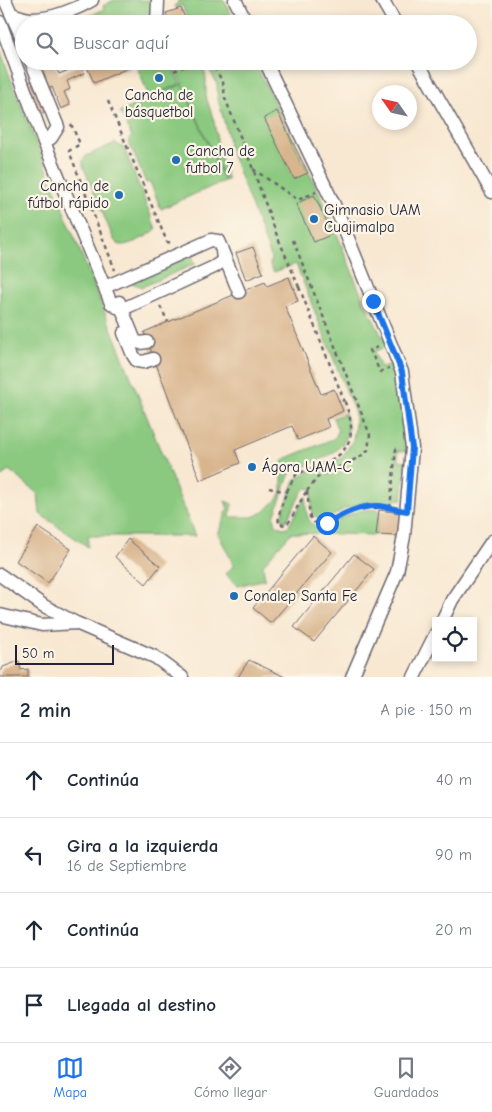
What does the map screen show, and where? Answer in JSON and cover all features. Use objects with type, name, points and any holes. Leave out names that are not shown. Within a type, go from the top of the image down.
[{"type":"street","points":[[5,0],[15,21]]},
{"type":"street","points":[[53,15],[84,5],[92,0]]},
{"type":"street","points":[[157,15],[158,0]]},
{"type":"street","points":[[235,0],[242,15]]},
{"type":"street","points":[[382,0],[391,15]]},
{"type":"street","points":[[0,22],[15,59]]},
{"type":"street","points":[[20,70],[48,140],[112,283],[116,305],[133,356],[138,361],[144,362],[153,359]]},
{"type":"street","points":[[35,70],[58,128],[48,140]]},
{"type":"street","points":[[269,70],[337,211],[386,344],[402,372],[412,448],[407,511],[397,572],[352,677]]},
{"type":"street","points":[[422,70],[492,192]]},
{"type":"street","points":[[112,283],[211,240],[215,240],[218,241],[239,292]]},
{"type":"street","points":[[116,305],[125,308],[222,263],[222,250]]},
{"type":"street","points":[[116,305],[135,341],[140,343],[147,342]]},
{"type":"street","points":[[444,617],[452,600],[492,541]]},
{"type":"street","points":[[0,576],[44,606],[76,624],[155,658],[182,677]]},
{"type":"street","points":[[0,614],[42,625],[76,624]]},
{"type":"street","points":[[414,677],[432,641]]},
{"type":"path","points":[[216,70],[223,82],[225,98],[276,234],[344,400],[352,426],[350,439],[339,455],[297,474],[292,479],[278,516],[279,524],[283,525],[289,522],[318,477],[360,457],[368,450],[370,435],[293,240]]},
{"type":"path","points":[[108,101],[167,242],[192,248]]},
{"type":"path","points":[[68,118],[80,144],[69,151],[112,283]]},
{"type":"path","points":[[253,169],[298,200],[316,192],[319,199]]},
{"type":"path","points":[[294,289],[299,287]]},
{"type":"path","points":[[154,293],[168,322]]},
{"type":"path","points":[[386,344],[370,350],[380,372],[393,367]]},
{"type":"path","points":[[340,402],[344,400]]},
{"type":"path","points":[[390,508],[396,449],[405,448]]},
{"type":"path","points":[[269,488],[287,492]]},
{"type":"path","points":[[307,492],[310,516],[314,522],[320,524],[327,523],[348,511],[368,507],[407,511]]},
{"type":"green space","points":[[114,0],[154,0],[154,15],[92,15],[104,9],[103,6]]},
{"type":"green space","points":[[178,0],[224,0],[232,15],[186,15],[182,5],[175,8],[174,6],[179,2]]},
{"type":"green space","points":[[0,49],[195,536],[88,536],[88,547],[40,514],[38,494],[9,470],[0,478]]},
{"type":"green space","name":"Cancha de básquetbol","points":[[138,70],[174,70],[180,84],[149,97]]},
{"type":"green space","points":[[176,70],[204,70],[206,97],[214,121],[219,153],[228,180],[225,181]]},
{"type":"green space","points":[[210,70],[258,70],[328,211],[364,302],[387,346],[374,352],[381,368],[394,363],[398,372],[407,451],[398,451],[398,460],[406,461],[402,500],[395,499],[394,506],[366,503],[347,508],[327,519],[319,519],[312,511],[311,489],[306,488],[286,521],[281,518],[295,480],[304,474],[342,458],[353,440],[355,413],[296,264],[274,272],[270,265],[271,257],[229,147],[218,99],[217,84]]},
{"type":"green space","name":"Cancha de futbol 7","points":[[182,84],[224,181],[161,209],[150,182],[146,183],[128,140],[132,137],[120,112]]},
{"type":"green space","name":"Cancha de fútbol rápido","points":[[115,143],[124,148],[156,229],[145,237],[124,245],[114,240],[83,166],[83,160],[86,156]]},
{"type":"green space","points":[[191,252],[195,264],[142,287],[127,281]]},
{"type":"green space","points":[[345,413],[348,426],[347,436],[342,444],[326,457],[289,475],[274,517],[276,525],[283,528],[288,527],[306,496],[307,515],[312,524],[316,526],[330,524],[359,511],[379,510],[376,535],[291,533],[263,565],[265,579],[237,586],[226,574],[234,565],[218,534],[228,509],[225,501],[232,504],[230,517],[252,517],[264,512],[279,497],[282,491],[282,462],[287,458],[333,439],[338,431],[333,418]]},
{"type":"building","points":[[181,8],[184,15],[167,15],[166,13]]},
{"type":"building","points":[[40,70],[57,70],[59,74],[69,70],[83,70],[84,73],[67,81],[70,89],[64,92],[70,105],[61,109],[52,87],[48,89]]},
{"type":"building","points":[[88,70],[123,70],[94,83]]},
{"type":"building","points":[[35,80],[48,111],[40,114],[27,83]]},
{"type":"building","points":[[277,111],[308,173],[294,179],[264,118]]},
{"type":"building","name":"Gimnasio UAM Cuajimalpa","points":[[314,195],[333,234],[314,242],[296,204]]},
{"type":"building","points":[[253,247],[263,273],[246,280],[236,253]]},
{"type":"building","points":[[289,277],[298,301],[285,306],[321,394],[334,389],[343,411],[326,419],[329,427],[298,440],[292,426],[235,450],[240,463],[200,480],[144,332],[265,282],[267,286]]},
{"type":"building","points":[[379,510],[401,513],[399,536],[376,535]]},
{"type":"building","points":[[38,527],[71,549],[48,583],[16,561]]},
{"type":"building","points":[[313,536],[332,552],[271,623],[253,608]]},
{"type":"building","points":[[128,539],[160,566],[146,584],[115,557]]},
{"type":"building","points":[[354,554],[374,569],[314,642],[294,627]]},
{"type":"building","points":[[249,660],[285,677],[238,677]]},
{"type":"building","points":[[19,661],[21,670],[28,669],[28,677],[0,677],[0,670],[3,667]]},
{"type":"place","name":"Cancha de básquetbol","points":[[159,78]]},
{"type":"place","name":"Cancha de futbol 7","points":[[176,160]]},
{"type":"place","name":"Cancha de fútbol rápido","points":[[119,195]]},
{"type":"place","name":"Gimnasio UAM Cuajimalpa","points":[[314,219]]},
{"type":"place","name":"Ágora UAM-C","points":[[252,467]]},
{"type":"place","name":"Conalep Santa Fe","points":[[234,596]]},
{"type":"route","points":[[327,523],[348,511],[368,507],[379,506],[407,511],[412,448],[402,372],[373,301]]}]
